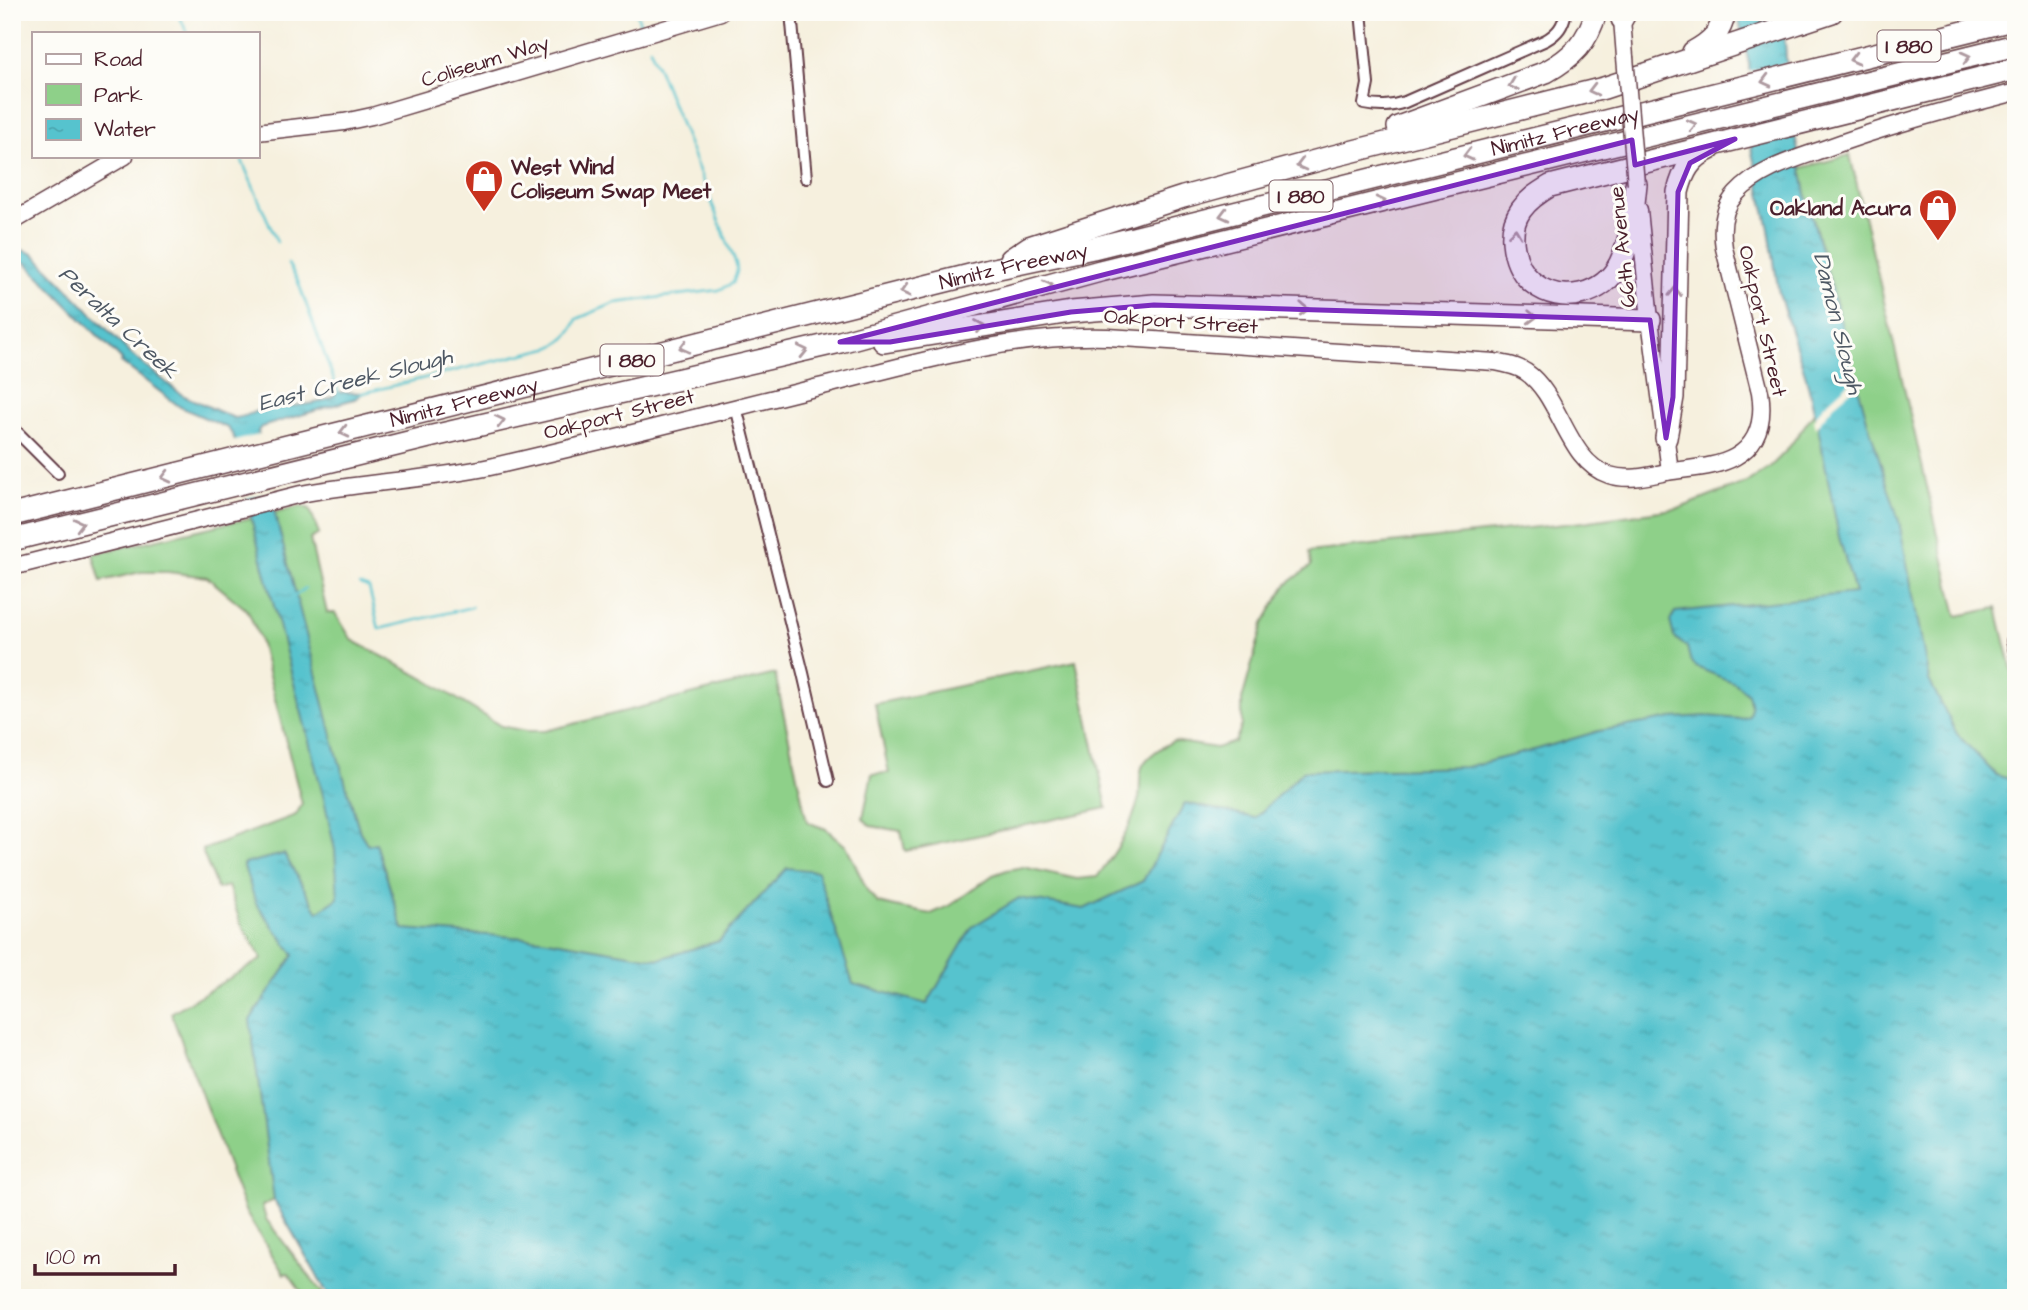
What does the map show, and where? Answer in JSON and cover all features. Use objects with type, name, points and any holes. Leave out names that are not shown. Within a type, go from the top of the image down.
[{"type":"highway","points":[[1331,157],[1371,138],[1553,69],[1572,57],[1582,46],[1591,30],[1596,12]]},
{"type":"highway","points":[[1658,71],[1706,45],[1717,36],[1725,12]]},
{"type":"highway","points":[[995,269],[1029,247],[1183,197],[1604,88],[1832,12]]},
{"type":"highway","name":"Nimitz Freeway","points":[[12,515],[995,269],[1093,248],[2016,19]]},
{"type":"highway","name":"Nimitz Freeway","points":[[12,540],[840,342],[1100,271],[2016,45]]},
{"type":"highway","points":[[1636,184],[1630,235],[1619,265],[1608,280],[1596,289],[1567,296],[1549,292],[1533,283],[1519,265],[1513,248],[1514,230],[1519,212],[1533,196],[1550,186],[2016,69]]},
{"type":"highway","points":[[1666,438],[1673,397],[1678,192],[1682,176],[1690,163],[1700,154],[1735,139]]},
{"type":"highway","points":[[840,342],[890,342],[1071,312],[1154,305],[1650,320]]},
{"type":"main road","name":"Coliseum Way","points":[[259,132],[372,116],[721,12]]},
{"type":"main road","name":"66th Avenue","points":[[1622,14],[1650,320],[1670,471]]},
{"type":"main road","name":"Oakport Street","points":[[12,567],[281,499],[337,487],[456,474],[490,467],[959,353],[1062,337],[1108,337],[1496,362],[1524,371],[1536,380],[1576,446],[1597,469],[1608,475],[1640,477],[1729,460],[1743,452],[1754,440],[1763,410],[1722,231],[1729,203],[1749,183],[1809,154],[1914,118],[2016,92]]},
{"type":"main road","points":[[12,222],[122,158]]},
{"type":"street","points":[[791,12],[806,178]]},
{"type":"street","points":[[1361,12],[1368,84],[1364,104],[1380,107],[1405,102],[1546,40],[1563,25],[1566,12]]},
{"type":"street","points":[[736,407],[828,782]]},
{"type":"street","points":[[12,427],[58,473]]},
{"type":"street","points":[[2016,628],[2012,641],[2016,656]]},
{"type":"highlighted area","points":[[1735,139],[1690,163],[1678,192],[1673,397],[1666,438],[1650,320],[1154,305],[1071,312],[890,342],[840,342],[1632,140],[1635,165]]},
{"type":"green space","points":[[1850,155],[1957,616],[1997,608],[2016,687],[2016,1298],[330,1298],[274,1200],[262,1206],[266,1219],[326,1298],[306,1298],[288,1273],[284,1274],[246,1213],[171,1013],[262,959],[241,924],[228,886],[217,889],[202,850],[296,815],[302,804],[259,637],[248,611],[207,577],[141,572],[101,581],[93,554],[302,506],[310,509],[319,534],[310,539],[327,613],[335,613],[352,640],[425,679],[501,726],[545,731],[775,674],[807,822],[826,829],[847,847],[868,892],[878,903],[931,914],[951,905],[993,875],[1023,867],[1077,879],[1097,877],[1117,849],[1132,820],[1139,798],[1141,769],[1149,757],[1173,741],[1216,748],[1235,742],[1242,725],[1242,700],[1263,624],[1286,585],[1311,566],[1309,552],[1583,522],[1680,508],[1747,482],[1771,466],[1787,450],[1823,400],[1837,306],[1801,168]]},
{"type":"green space","points":[[1076,661],[1107,808],[905,851],[901,831],[870,826],[863,818],[872,774],[889,773],[875,704]]},
{"type":"water","name":"Damon Slough","points":[[1737,12],[1783,12],[1789,103],[1806,194],[1868,423],[1899,521],[1929,680],[1957,734],[1996,775],[2016,781],[2016,1298],[330,1298],[274,1200],[250,1020],[294,955],[256,903],[243,864],[284,854],[318,912],[338,898],[335,850],[247,502],[234,437],[228,428],[180,407],[121,362],[122,360],[26,263],[12,263],[12,251],[22,250],[34,254],[132,355],[182,395],[234,418],[269,408],[324,401],[338,392],[362,393],[357,398],[261,427],[258,431],[271,498],[335,747],[360,832],[368,845],[376,843],[403,929],[542,939],[659,959],[719,941],[787,868],[817,871],[853,984],[927,1004],[972,927],[1019,898],[1084,909],[1143,881],[1185,803],[1255,818],[1303,771],[1466,767],[1599,731],[1672,718],[1708,716],[1740,719],[1749,716],[1751,707],[1748,694],[1735,683],[1696,667],[1690,659],[1687,647],[1674,637],[1670,621],[1675,612],[1855,593],[1839,537],[1806,377],[1779,294],[1769,229],[1751,148],[1749,64]]},
{"type":"pier","points":[[1788,63],[1795,115],[1747,126],[1745,72]]},
{"type":"pier","points":[[1859,375],[1861,382],[1837,402],[1815,428],[1813,420],[1823,406]]},
{"type":"pier","points":[[262,434],[273,492],[243,499],[231,442]]},
{"type":"waterway","points":[[178,12],[187,32]]},
{"type":"waterway","points":[[636,12],[640,23]]},
{"type":"waterway","name":"East Creek Slough","points":[[359,394],[552,347],[568,336],[577,319],[615,303],[719,290],[733,283],[736,264],[650,48]]},
{"type":"waterway","points":[[241,158],[277,242]]},
{"type":"waterway","points":[[288,264],[297,279],[339,394]]},
{"type":"waterway","points":[[360,585],[369,588],[379,629],[472,607]]},
{"type":"waterway","points":[[294,597],[305,588]]},
{"type":"place","name":"West Wind Coliseum Swap Meet","points":[[484,213]]},
{"type":"place","name":"Oakland Acura","points":[[1938,242]]},
{"type":"water label","name":"Peralta Creek","points":[[119,322]]}]
